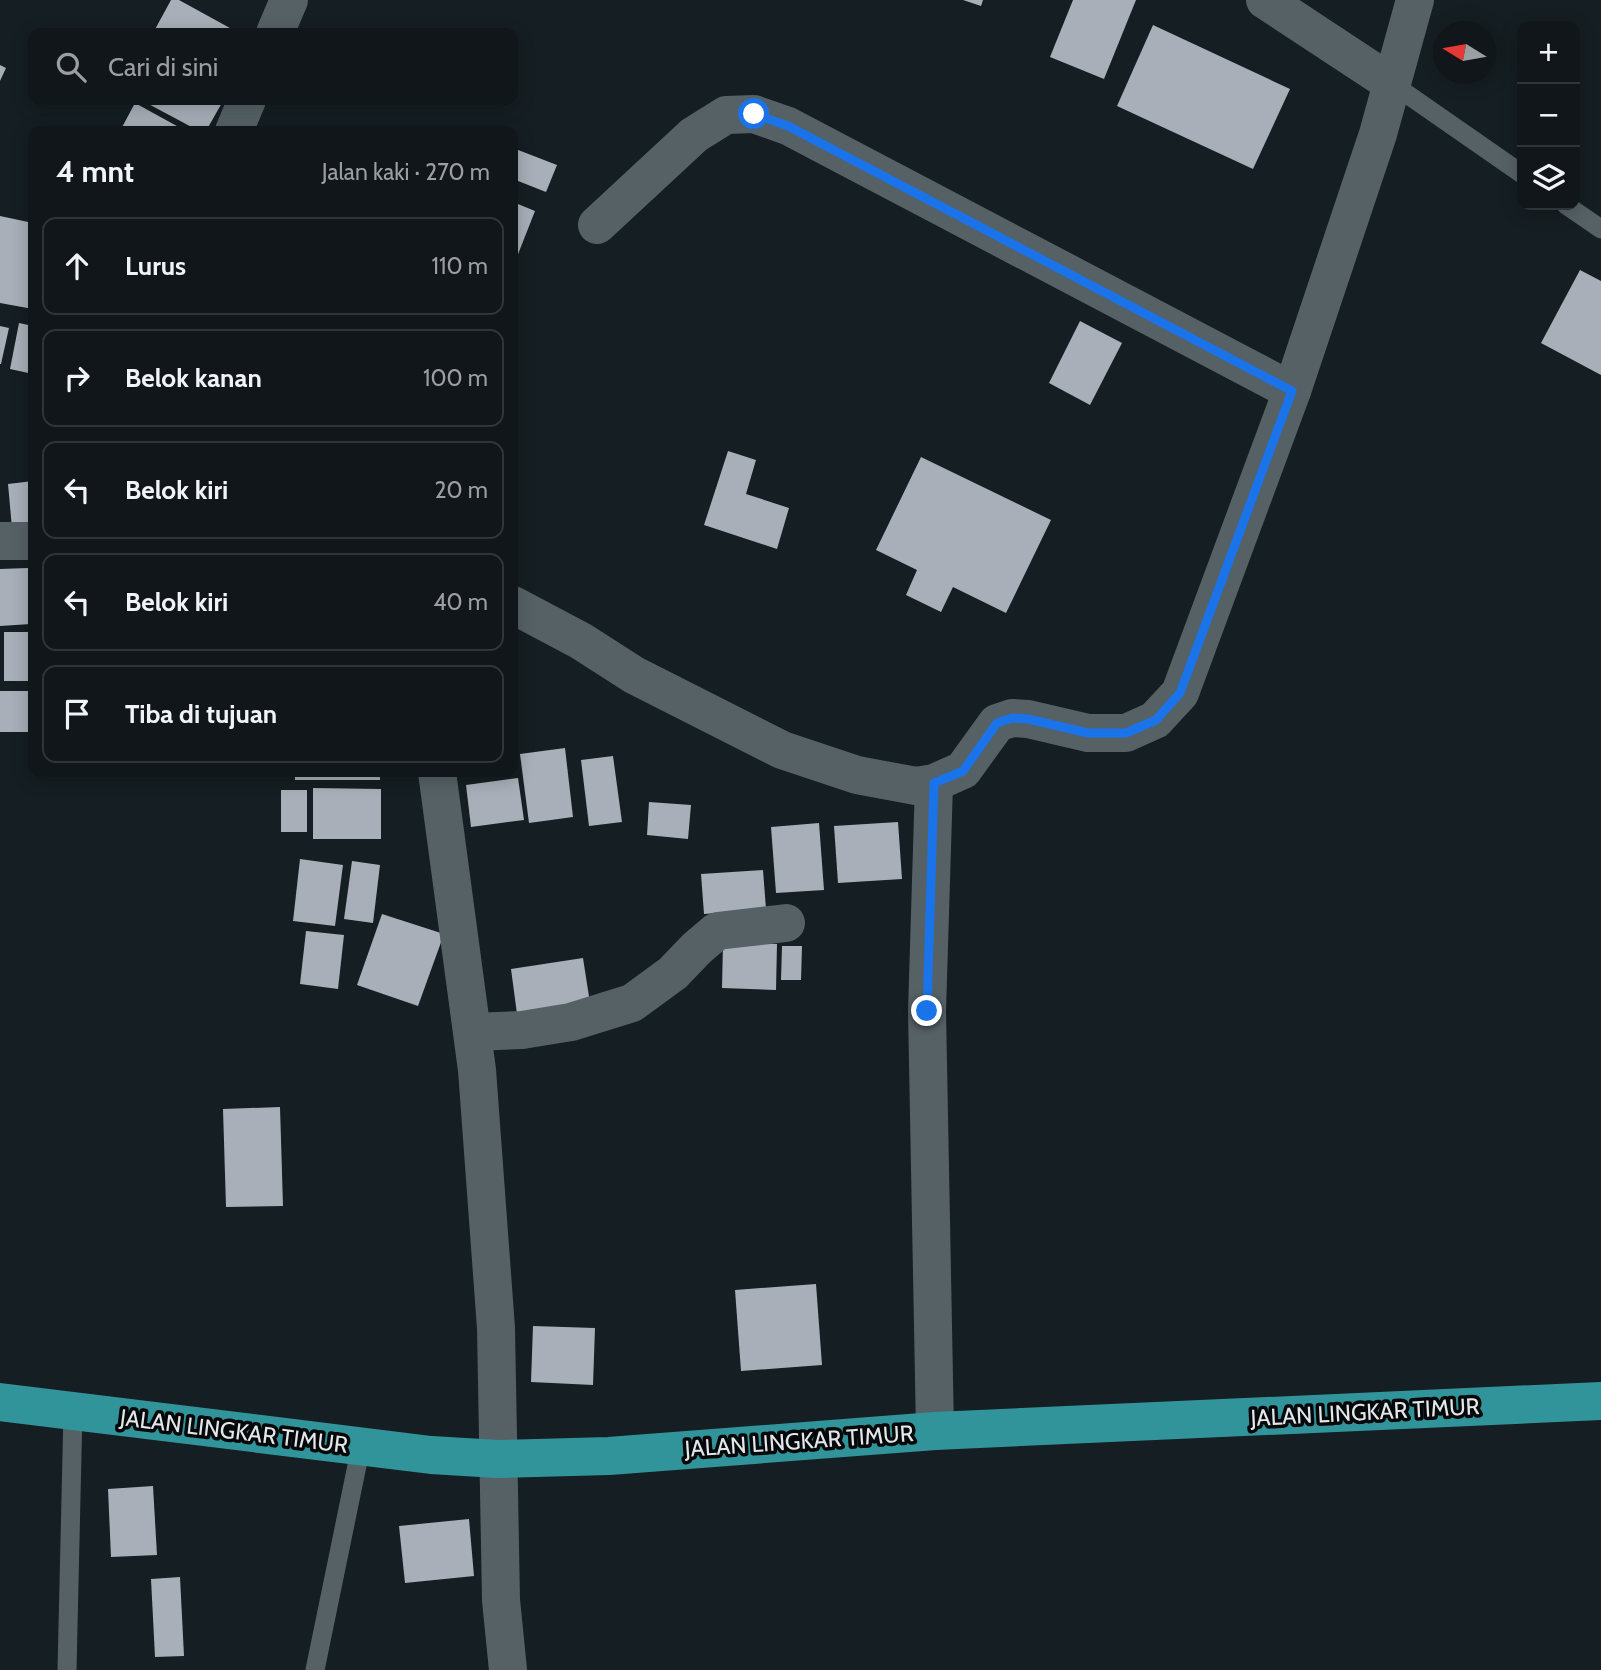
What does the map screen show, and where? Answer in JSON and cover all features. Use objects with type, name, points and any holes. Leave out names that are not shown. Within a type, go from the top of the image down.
[{"type":"highway","name":"JALAN LINGKAR TIMUR","points":[[0,1402],[431,1455],[498,1459],[609,1456],[936,1431],[1601,1401]]},
{"type":"street","points":[[277,28],[289,0]]},
{"type":"street","points":[[1265,0],[1391,83]]},
{"type":"street","points":[[518,608],[581,640],[634,675],[782,750],[857,775],[916,786],[934,783],[963,771],[997,723],[1012,718],[1028,719],[1088,733],[1126,733],[1156,720],[1180,693],[1292,391],[1377,134],[1415,0]]},
{"type":"street","points":[[236,126],[245,105]]},
{"type":"street","points":[[597,225],[694,135],[726,115],[754,114],[788,126],[1292,391]]},
{"type":"street","points":[[0,541],[28,541]]},
{"type":"street","points":[[437,777],[477,1070],[496,1328],[500,1600],[508,1670]]},
{"type":"street","points":[[934,783],[927,1011],[936,1431]]},
{"type":"street","points":[[472,1032],[522,1030],[571,1022],[632,1003],[673,974],[717,931],[786,923]]},
{"type":"lane","points":[[1391,83],[1517,171]]},
{"type":"lane","points":[[1573,210],[1601,229]]},
{"type":"lane","points":[[67,1670],[73,1411]]},
{"type":"lane","points":[[315,1670],[361,1446]]},
{"type":"building","points":[[171,0],[179,0],[230,28],[156,28]]},
{"type":"building","points":[[963,0],[983,0],[981,6]]},
{"type":"building","points":[[1073,0],[1136,0],[1104,79],[1050,57]]},
{"type":"building","points":[[1153,25],[1290,89],[1253,169],[1117,106]]},
{"type":"building","points":[[0,65],[6,68],[0,81]]},
{"type":"building","points":[[134,105],[139,105],[177,126],[123,126]]},
{"type":"building","points":[[150,105],[221,105],[209,126],[190,126]]},
{"type":"building","points":[[518,150],[557,165],[546,192],[518,181]]},
{"type":"building","points":[[518,204],[535,211],[518,254]]},
{"type":"building","points":[[0,216],[28,222],[28,308],[0,303]]},
{"type":"building","points":[[1580,270],[1601,281],[1601,375],[1541,343]]},
{"type":"building","points":[[1080,321],[1122,343],[1090,405],[1049,383]]},
{"type":"building","points":[[19,323],[28,325],[28,373],[10,369]]},
{"type":"building","points":[[0,326],[9,328],[1,364],[0,364]]},
{"type":"building","points":[[728,451],[756,460],[746,494],[789,508],[777,549],[704,525]]},
{"type":"building","points":[[921,457],[1051,520],[1006,613],[953,587],[941,612],[906,595],[917,570],[876,550]]},
{"type":"building","points":[[28,482],[28,526],[12,528],[8,484]]},
{"type":"building","points":[[28,568],[28,624],[0,626],[0,569]]},
{"type":"building","points":[[4,632],[28,632],[28,681],[4,681]]},
{"type":"building","points":[[0,691],[28,691],[28,732],[0,732]]},
{"type":"building","points":[[565,748],[573,817],[529,823],[520,754]]},
{"type":"building","points":[[613,756],[622,822],[589,826],[581,760]]},
{"type":"building","points":[[295,777],[380,777],[380,780],[295,780]]},
{"type":"building","points":[[518,778],[524,820],[471,827],[466,785]]},
{"type":"building","points":[[313,788],[381,789],[381,839],[313,839]]},
{"type":"building","points":[[281,790],[307,790],[307,832],[281,832]]},
{"type":"building","points":[[649,802],[691,805],[688,839],[647,835]]},
{"type":"building","points":[[898,822],[902,879],[838,883],[834,826]]},
{"type":"building","points":[[819,823],[824,890],[776,893],[771,827]]},
{"type":"building","points":[[300,859],[343,865],[335,926],[293,921]]},
{"type":"building","points":[[352,861],[380,865],[373,923],[344,919]]},
{"type":"building","points":[[763,870],[766,909],[704,914],[701,874]]},
{"type":"building","points":[[382,914],[444,934],[418,1006],[357,985]]},
{"type":"building","points":[[306,931],[344,935],[338,989],[300,984]]},
{"type":"building","points":[[723,943],[777,944],[776,990],[722,988]]},
{"type":"building","points":[[782,946],[802,946],[801,980],[781,980]]},
{"type":"building","points":[[583,958],[590,1003],[517,1014],[511,969]]},
{"type":"building","points":[[280,1107],[283,1206],[226,1207],[223,1109]]},
{"type":"building","points":[[816,1284],[822,1365],[741,1371],[735,1290]]},
{"type":"building","points":[[533,1326],[595,1328],[593,1385],[531,1382]]},
{"type":"building","points":[[153,1486],[157,1555],[111,1557],[108,1489]]},
{"type":"building","points":[[469,1519],[474,1576],[405,1583],[399,1526]]},
{"type":"building","points":[[180,1577],[184,1656],[155,1657],[151,1579]]},
{"type":"route","points":[[754,114],[788,126],[1292,391],[1180,693],[1156,720],[1126,733],[1088,733],[1028,719],[1012,718],[997,723],[963,771],[934,783],[927,1011]]}]
